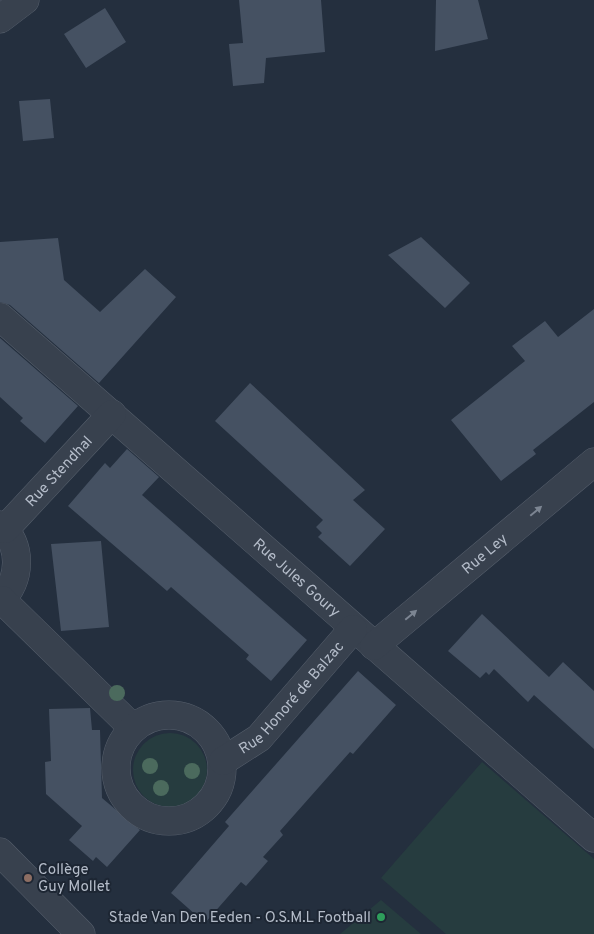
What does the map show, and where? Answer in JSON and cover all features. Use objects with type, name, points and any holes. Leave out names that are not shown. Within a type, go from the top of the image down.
[{"type":"street","points":[[0,19],[25,0]]},
{"type":"street","name":"Rue Jules Goury","points":[[0,318],[112,414],[353,628],[594,838]]},
{"type":"street","name":"Rue Stendhal","points":[[1,601],[12,584],[17,565],[16,552],[2,527],[112,414]]},
{"type":"street","name":"Rue Ley","points":[[374,646],[594,462]]},
{"type":"street","points":[[1,601],[133,728]]},
{"type":"street","name":"Rue Honoré de Balzac","points":[[223,761],[259,738],[353,628]]},
{"type":"street","name":"Rue Honoré de Balzac","points":[[159,716],[188,717],[201,724],[212,734],[219,747],[223,761],[219,788],[203,810],[178,821],[164,821],[151,818],[128,803],[117,778],[118,752],[133,728],[145,720],[159,716]]},
{"type":"street","points":[[0,852],[81,934]]},
{"type":"green space","points":[[170,733],[184,736],[196,744],[204,756],[207,770],[204,784],[196,796],[184,804],[170,807],[156,804],[144,796],[136,784],[133,770],[136,756],[144,744],[156,736]]},
{"type":"green space","points":[[482,762],[594,859],[594,934],[446,934],[381,878]]},
{"type":"green space","name":"Stade Van Den Eeden - O.S.M.L Football","points":[[381,900],[421,934],[340,934]]},
{"type":"building","points":[[239,0],[321,0],[325,52],[266,58],[264,83],[233,86],[229,44],[243,43]]},
{"type":"building","points":[[436,0],[478,0],[488,39],[435,51]]},
{"type":"building","points":[[105,8],[126,42],[86,68],[64,34]]},
{"type":"building","points":[[50,99],[54,138],[23,141],[19,101]]},
{"type":"building","points":[[421,237],[470,283],[445,308],[388,255]]},
{"type":"building","points":[[58,238],[64,280],[100,312],[145,269],[176,297],[99,383],[10,305],[0,302],[0,242]]},
{"type":"building","points":[[594,309],[594,402],[533,450],[536,454],[501,481],[451,420],[525,361],[512,346],[545,321],[558,337]]},
{"type":"building","points":[[0,338],[78,406],[45,443],[20,421],[23,418],[0,397]]},
{"type":"building","points":[[250,383],[365,490],[353,500],[385,529],[350,566],[318,537],[322,533],[316,527],[323,520],[215,421]]},
{"type":"building","points":[[127,449],[159,477],[142,495],[307,640],[271,681],[246,659],[249,655],[171,587],[167,591],[68,506],[105,463],[110,468]]},
{"type":"building","points":[[101,541],[109,627],[61,631],[51,544]]},
{"type":"building","points":[[482,614],[549,677],[563,662],[594,691],[594,749],[534,695],[528,702],[494,669],[489,675],[486,672],[480,678],[448,651]]},
{"type":"building","points":[[358,671],[396,705],[353,754],[350,752],[280,831],[283,835],[263,857],[268,861],[246,886],[241,882],[205,923],[171,893],[229,826],[225,822]]},
{"type":"building","points":[[90,708],[92,730],[100,730],[102,798],[140,830],[107,867],[96,857],[93,861],[69,840],[82,826],[46,794],[45,762],[51,761],[49,709]]},
{"type":"place","name":"Collège Guy Mollet","points":[[28,878]]},
{"type":"place","name":"Stade Van Den Eeden - O.S.M.L Football","points":[[381,917]]}]
